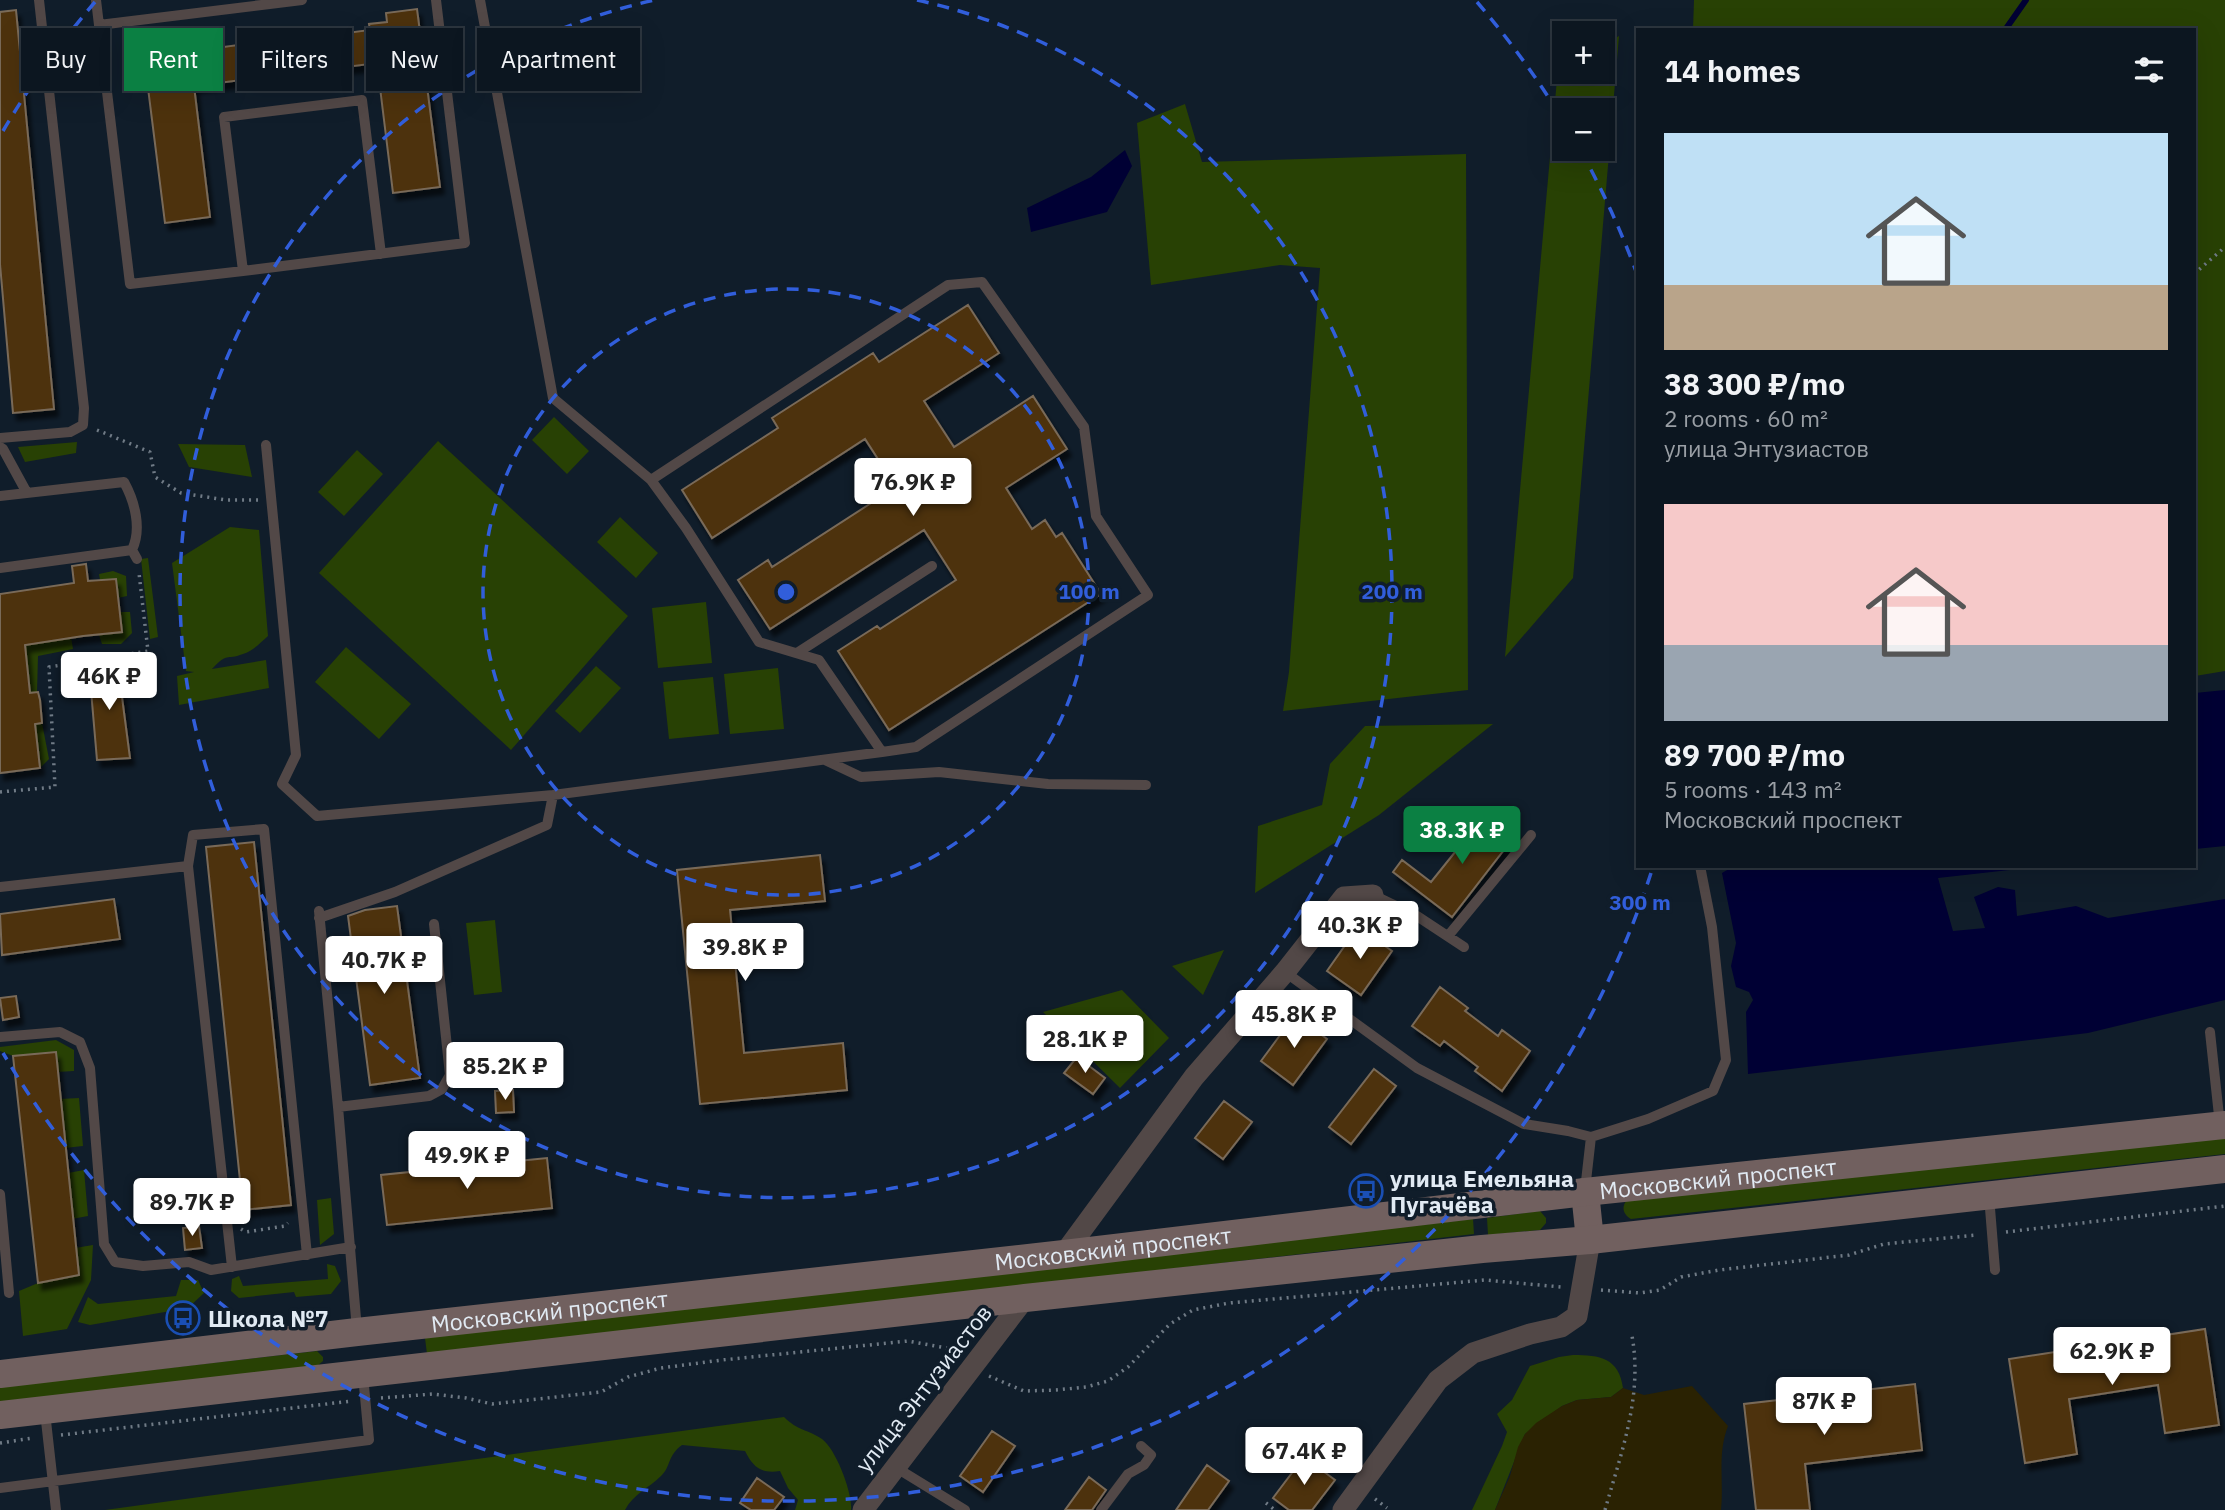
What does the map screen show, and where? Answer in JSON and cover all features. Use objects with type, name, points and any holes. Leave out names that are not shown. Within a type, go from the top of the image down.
[{"type":"main road","name":"Московский проспект","points":[[0,1374],[1064,1254],[1585,1192],[2223,1125]]},
{"type":"main road","name":"Московский проспект","points":[[0,1415],[47,1423],[364,1387],[1025,1298],[1590,1240],[2225,1169]]},
{"type":"main road","points":[[1585,1192],[1590,1240]]},
{"type":"main road","points":[[357,1332],[364,1387]]},
{"type":"street","points":[[1064,1254],[1194,1077],[1285,972],[1344,897],[1373,895]]},
{"type":"street","points":[[1343,1510],[1438,1380],[1473,1353],[1561,1327],[1577,1315],[1590,1240]]},
{"type":"street","name":"улица Энтузиастов","points":[[863,1510],[1025,1298]]},
{"type":"lane","points":[[0,438],[70,432],[83,425],[83,394],[39,0]]},
{"type":"lane","points":[[96,0],[130,284],[465,243],[436,0]]},
{"type":"lane","points":[[99,25],[302,0]]},
{"type":"lane","points":[[480,0],[553,398],[651,480],[686,528],[759,642],[819,660],[882,752]]},
{"type":"lane","points":[[243,271],[225,117],[362,100],[381,254]]},
{"type":"lane","points":[[266,445],[296,755],[282,784],[317,816],[553,796],[916,747],[1148,595],[1096,516],[1084,427],[982,282],[948,285],[651,480]]},
{"type":"lane","points":[[0,447],[27,493]]},
{"type":"lane","points":[[0,496],[124,482],[132,496],[138,537],[134,555],[0,568]]},
{"type":"lane","points":[[797,653],[932,566]]},
{"type":"lane","points":[[824,759],[861,777],[939,772],[1048,784],[1146,785]]},
{"type":"lane","points":[[357,1332],[319,915],[395,892],[547,825],[553,796]]},
{"type":"lane","points":[[232,1267],[188,866],[193,835],[264,829],[307,1255]]},
{"type":"lane","points":[[1448,936],[1531,835]]},
{"type":"lane","points":[[0,887],[188,866]]},
{"type":"lane","points":[[1285,972],[1418,1068],[1524,1124],[1568,1131],[1591,1138],[1648,1119],[1713,1091],[1726,1060],[1713,927],[1700,868]]},
{"type":"lane","points":[[1373,895],[1417,916],[1464,947]]},
{"type":"lane","points":[[338,1107],[429,1096],[442,1089],[450,1075],[434,924]]},
{"type":"lane","points":[[0,1037],[60,1032],[80,1042],[90,1068],[104,1244],[115,1262],[143,1266],[190,1262],[211,1270],[351,1247]]},
{"type":"lane","points":[[2210,1032],[2223,1125]]},
{"type":"lane","points":[[1585,1192],[1591,1138]]},
{"type":"lane","points":[[0,1194],[9,1293]]},
{"type":"lane","points":[[1989,1196],[1995,1270]]},
{"type":"lane","points":[[0,1488],[369,1440],[364,1387]]},
{"type":"lane","points":[[47,1423],[57,1510]]},
{"type":"lane","points":[[1101,1510],[1128,1474],[1144,1465],[1151,1455],[1141,1446]]},
{"type":"lane","points":[[895,1467],[965,1510]]},
{"type":"path","points":[[2196,272],[2225,247]]},
{"type":"path","points":[[83,425],[150,452],[155,477],[181,493],[226,500],[271,500]]},
{"type":"path","points":[[0,792],[55,788],[49,667],[148,651],[134,555]]},
{"type":"path","points":[[0,1443],[47,1423],[364,1387],[466,1398],[492,1404],[517,1402],[601,1392],[628,1377],[661,1368],[908,1341],[952,1349],[973,1367],[1024,1391],[1086,1387],[1108,1381],[1128,1367],[1170,1324],[1193,1310],[1228,1303],[1485,1280],[1640,1293],[1660,1290],[1681,1276],[1849,1255],[1884,1244],[2225,1206]]},
{"type":"path","points":[[227,1221],[246,1231],[285,1226],[302,1210]]},
{"type":"path","points":[[1605,1510],[1633,1407],[1637,1361],[1633,1336]]},
{"type":"path","points":[[1266,1503],[1275,1510]]},
{"type":"green space","points":[[1694,0],[2225,0],[2225,671],[2196,676],[2196,28],[1693,28]]},
{"type":"green space","points":[[1619,36],[1615,83],[1615,38]]},
{"type":"green space","points":[[1557,84],[1615,84],[1614,98],[1555,98]]},
{"type":"green space","points":[[1185,104],[1202,162],[1466,154],[1468,690],[1283,711],[1289,672],[1320,268],[1280,265],[1151,285],[1137,123]]},
{"type":"green space","points":[[1552,135],[1552,161],[1608,161],[1573,578],[1505,657]]},
{"type":"green space","points":[[554,417],[589,451],[567,474],[532,440]]},
{"type":"green space","points":[[438,441],[628,616],[511,750],[319,573]]},
{"type":"green space","points":[[77,442],[76,453],[25,462],[18,447]]},
{"type":"green space","points":[[178,444],[245,445],[252,477],[189,467]]},
{"type":"green space","points":[[357,450],[383,474],[344,516],[318,492]]},
{"type":"green space","points":[[620,517],[658,553],[636,578],[597,542]]},
{"type":"green space","points":[[230,527],[259,530],[268,636],[250,651],[225,658],[212,669],[266,660],[269,688],[179,705],[177,676],[194,672],[186,671],[172,563]]},
{"type":"green space","points":[[148,558],[158,637],[150,639],[141,559]]},
{"type":"green space","points":[[113,571],[126,576],[127,596],[118,598],[116,579],[100,580],[99,574]]},
{"type":"green space","points":[[706,602],[712,663],[658,668],[652,608]]},
{"type":"green space","points":[[120,612],[130,612],[132,633],[121,644],[102,644],[99,635],[122,632]]},
{"type":"green space","points":[[71,637],[73,649],[38,656],[37,692],[30,693],[25,645]]},
{"type":"green space","points":[[346,647],[411,704],[379,739],[315,682]]},
{"type":"green space","points":[[596,666],[621,688],[580,733],[555,711]]},
{"type":"green space","points":[[778,668],[784,729],[730,734],[724,674]]},
{"type":"green space","points":[[713,677],[719,734],[669,739],[663,682]]},
{"type":"green space","points":[[42,723],[49,759],[40,768],[35,724]]},
{"type":"green space","points":[[1493,724],[1379,815],[1255,893],[1258,826],[1322,805],[1330,764],[1365,726]]},
{"type":"green space","points":[[495,920],[502,992],[474,995],[466,923]]},
{"type":"green space","points":[[1224,950],[1203,995],[1172,966]]},
{"type":"green space","points":[[1122,990],[1169,1038],[1120,1088],[1043,1012]]},
{"type":"green space","points":[[56,1040],[74,1050],[74,1071],[57,1072],[55,1052],[13,1056],[0,1051],[0,1047]]},
{"type":"green space","points":[[79,1098],[83,1146],[65,1148],[60,1099]]},
{"type":"green space","points":[[2225,1134],[2225,1154],[1631,1219],[1624,1210],[1627,1200]]},
{"type":"green space","points":[[84,1170],[88,1216],[72,1219],[68,1173]]},
{"type":"green space","points":[[331,1198],[334,1234],[320,1245],[317,1200]]},
{"type":"green space","points":[[1540,1211],[1546,1218],[1546,1223],[1540,1230],[1488,1235],[1487,1218]]},
{"type":"green space","points":[[1473,1219],[1474,1234],[427,1354],[425,1338]]},
{"type":"green space","points":[[93,1245],[91,1280],[67,1329],[23,1336],[19,1291],[38,1283],[79,1275],[75,1248]]},
{"type":"green space","points":[[327,1264],[335,1266],[341,1281],[331,1294],[296,1297],[294,1292],[239,1298],[231,1291],[232,1279],[239,1276],[243,1286],[328,1279]]},
{"type":"green space","points":[[181,1280],[198,1280],[204,1293],[188,1308],[90,1325],[78,1322],[88,1297],[98,1304],[176,1296]]},
{"type":"green space","points":[[317,1351],[323,1361],[317,1366],[0,1402],[0,1387]]},
{"type":"green space","points":[[1573,1355],[1607,1360],[1617,1370],[1623,1388],[1611,1397],[1577,1400],[1562,1406],[1525,1434],[1495,1510],[1472,1510],[1507,1432],[1497,1414],[1512,1400],[1530,1366]]},
{"type":"green space","points":[[784,1417],[822,1439],[833,1452],[849,1494],[851,1510],[795,1510],[798,1500],[788,1488],[780,1471],[758,1468],[745,1451],[682,1445],[674,1453],[664,1473],[637,1495],[625,1510],[105,1510]]},
{"type":"sand","points":[[1692,1386],[1728,1426],[1722,1457],[1721,1510],[1495,1510],[1525,1434],[1536,1423],[1562,1406],[1577,1400],[1611,1397],[1623,1388],[1644,1395]]},
{"type":"shaded area","points":[[1125,150],[1132,166],[1107,212],[1031,232],[1027,208],[1091,177]]},
{"type":"shaded area","points":[[2225,690],[2225,846],[2196,849],[2196,693]]},
{"type":"shaded area","points":[[1731,868],[2027,868],[1938,878],[1953,931],[1985,928],[1974,897],[1998,887],[2015,890],[2017,916],[2076,906],[2108,918],[2225,899],[2225,1000],[2088,1033],[1748,1074],[1746,1012],[1753,1000],[1749,992],[1736,987],[1731,966],[1736,943],[1722,873]]},
{"type":"building","points":[[417,9],[419,28],[370,28],[369,24],[387,22],[386,13]]},
{"type":"building","points":[[16,10],[21,91],[24,91],[54,409],[13,413],[0,264],[0,12]]},
{"type":"building","points":[[366,31],[366,64],[352,66],[352,32]]},
{"type":"building","points":[[237,45],[237,81],[223,82],[223,47]]},
{"type":"building","points":[[148,91],[195,91],[210,217],[165,223]]},
{"type":"building","points":[[380,91],[428,91],[440,187],[393,193]]},
{"type":"building","points":[[968,305],[999,353],[924,401],[954,447],[1033,396],[1067,449],[1006,488],[1032,529],[1045,520],[1056,537],[1062,533],[1101,594],[889,730],[838,651],[877,626],[880,629],[956,580],[924,530],[770,629],[738,580],[768,560],[772,567],[896,487],[865,439],[712,538],[682,490],[778,428],[772,418],[873,353],[879,362]]},
{"type":"building","points":[[86,564],[88,581],[116,579],[122,632],[25,645],[30,693],[38,692],[40,700],[42,723],[35,724],[40,768],[0,773],[0,594],[74,583],[72,566]]},
{"type":"building","points":[[122,664],[124,681],[120,682],[130,758],[97,760],[89,667]]},
{"type":"building","points":[[1488,811],[1517,833],[1452,917],[1393,872],[1402,860],[1431,882]]},
{"type":"building","points":[[254,842],[291,1205],[243,1210],[206,847]]},
{"type":"building","points":[[820,855],[825,901],[730,910],[744,1053],[843,1043],[847,1090],[700,1104],[677,870]]},
{"type":"building","points":[[114,899],[120,939],[2,955],[0,914]]},
{"type":"building","points":[[397,906],[420,1078],[370,1085],[348,916],[365,910]]},
{"type":"building","points":[[1358,927],[1392,951],[1361,995],[1327,971]]},
{"type":"building","points":[[1440,987],[1468,1008],[1465,1011],[1498,1036],[1502,1030],[1530,1051],[1502,1091],[1475,1071],[1478,1067],[1444,1041],[1440,1046],[1412,1026]]},
{"type":"building","points":[[16,996],[19,1017],[3,1020],[0,998]]},
{"type":"building","points":[[1295,1015],[1327,1039],[1293,1085],[1261,1061]]},
{"type":"building","points":[[56,1052],[79,1275],[38,1283],[13,1056]]},
{"type":"building","points":[[1077,1057],[1105,1078],[1093,1094],[1064,1073]]},
{"type":"building","points":[[1374,1069],[1396,1086],[1351,1144],[1329,1127]]},
{"type":"building","points":[[513,1090],[514,1112],[496,1113],[495,1091]]},
{"type":"building","points":[[1224,1101],[1252,1122],[1223,1159],[1195,1138]]},
{"type":"building","points":[[547,1158],[552,1208],[387,1225],[381,1175]]},
{"type":"building","points":[[199,1226],[202,1248],[185,1250],[183,1228]]},
{"type":"building","points":[[2205,1329],[2219,1425],[2165,1433],[2158,1385],[2069,1399],[2077,1454],[2025,1463],[2009,1359]]},
{"type":"building","points":[[1915,1384],[1922,1450],[1805,1464],[1810,1510],[1756,1510],[1744,1404]]},
{"type":"building","points":[[992,1431],[1015,1446],[983,1492],[960,1476]]},
{"type":"building","points":[[1304,1457],[1335,1480],[1312,1510],[1289,1510],[1273,1498]]},
{"type":"building","points":[[1207,1465],[1229,1481],[1208,1510],[1176,1510]]},
{"type":"building","points":[[1089,1477],[1106,1490],[1092,1510],[1065,1510]]},
{"type":"building","points":[[757,1478],[784,1497],[774,1510],[751,1510],[740,1503]]},
{"type":"waterway","points":[[2006,28],[2026,0]]},
{"type":"place","name":"улица Емельяна Пугачёва","points":[[1366,1191]]},
{"type":"place","name":"Школа №7","points":[[183,1318]]}]
